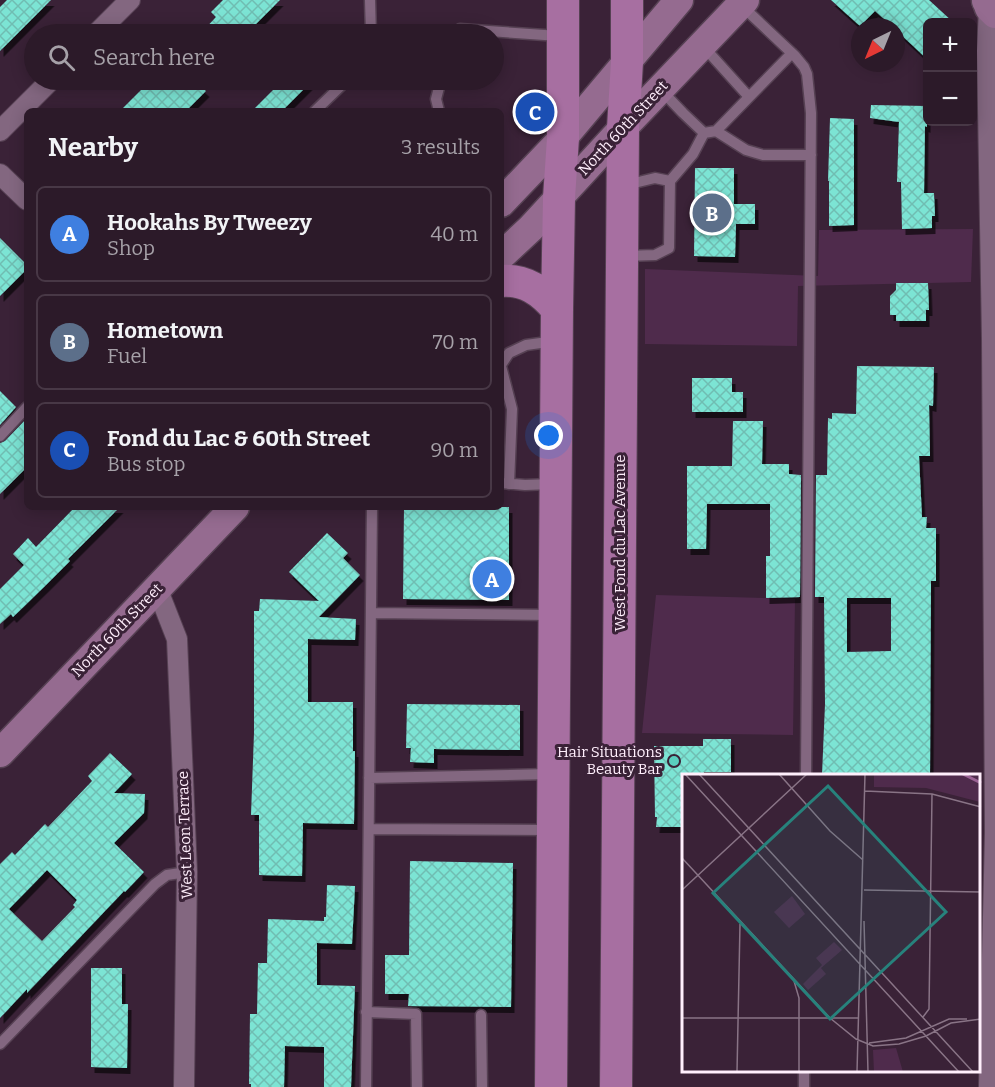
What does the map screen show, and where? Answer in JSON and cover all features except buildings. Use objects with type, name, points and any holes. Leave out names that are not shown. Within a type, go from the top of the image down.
[{"type":"main road","points":[[551,1087],[556,341],[559,198],[563,138],[563,0]]},
{"type":"main road","name":"West Fond du Lac Avenue","points":[[616,1087],[622,186],[627,0]]},
{"type":"main road","points":[[504,194],[563,138],[679,0]]},
{"type":"main road","name":"North 60th Street","points":[[504,253],[531,228],[743,2]]},
{"type":"main road","points":[[504,280],[527,284],[541,292],[557,309]]},
{"type":"main road","name":"North 60th Street","points":[[0,753],[232,510]]},
{"type":"street","points":[[106,24],[130,0]]},
{"type":"street","points":[[987,5],[994,337],[995,832],[993,1003],[989,1087]]},
{"type":"street","points":[[0,131],[41,90]]},
{"type":"street","points":[[0,174],[24,197]]},
{"type":"street","name":"West Leon Terrace","points":[[157,588],[177,639],[187,872],[184,1087]]},
{"type":"lane","points":[[370,0],[370,24]]},
{"type":"lane","points":[[743,2],[804,67],[812,113],[806,774]]},
{"type":"lane","points":[[504,32],[562,36]]},
{"type":"lane","points":[[702,45],[749,97]]},
{"type":"lane","points":[[704,133],[716,131],[792,53]]},
{"type":"lane","points":[[660,89],[704,133]]},
{"type":"lane","points":[[318,108],[336,90]]},
{"type":"lane","points":[[438,90],[436,99],[438,108]]},
{"type":"lane","points":[[716,131],[746,150],[763,155],[811,155]]},
{"type":"lane","points":[[622,256],[654,255],[669,248],[670,181],[693,154],[704,133]]},
{"type":"lane","points":[[622,186],[655,178],[670,181]]},
{"type":"lane","points":[[504,361],[509,353],[526,345],[556,341]]},
{"type":"lane","points":[[504,378],[512,409],[505,484],[555,484]]},
{"type":"lane","points":[[0,436],[24,410]]},
{"type":"lane","points":[[366,1087],[372,510]]},
{"type":"lane","points":[[371,613],[555,615]]},
{"type":"lane","points":[[369,778],[553,774]]},
{"type":"lane","points":[[369,829],[553,830]]},
{"type":"lane","points":[[0,1044],[155,885],[167,875],[187,872]]},
{"type":"lane","points":[[366,1012],[416,1014],[417,1087]]},
{"type":"lane","points":[[481,1015],[482,1087]]},
{"type":"shaded area","points":[[973,229],[971,282],[798,286],[797,346],[645,344],[645,269],[818,276],[819,230]]},
{"type":"shaded area","points":[[656,595],[795,599],[793,735],[642,733]]},
{"type":"place","name":"Fond du Lac & 60th Street","points":[[535,112]]},
{"type":"place","name":"Hometown","points":[[712,213]]},
{"type":"place","name":"Hookahs By Tweezy","points":[[492,579]]},
{"type":"place","name":"Hair Situations Beauty Bar","points":[[674,761]]}]
